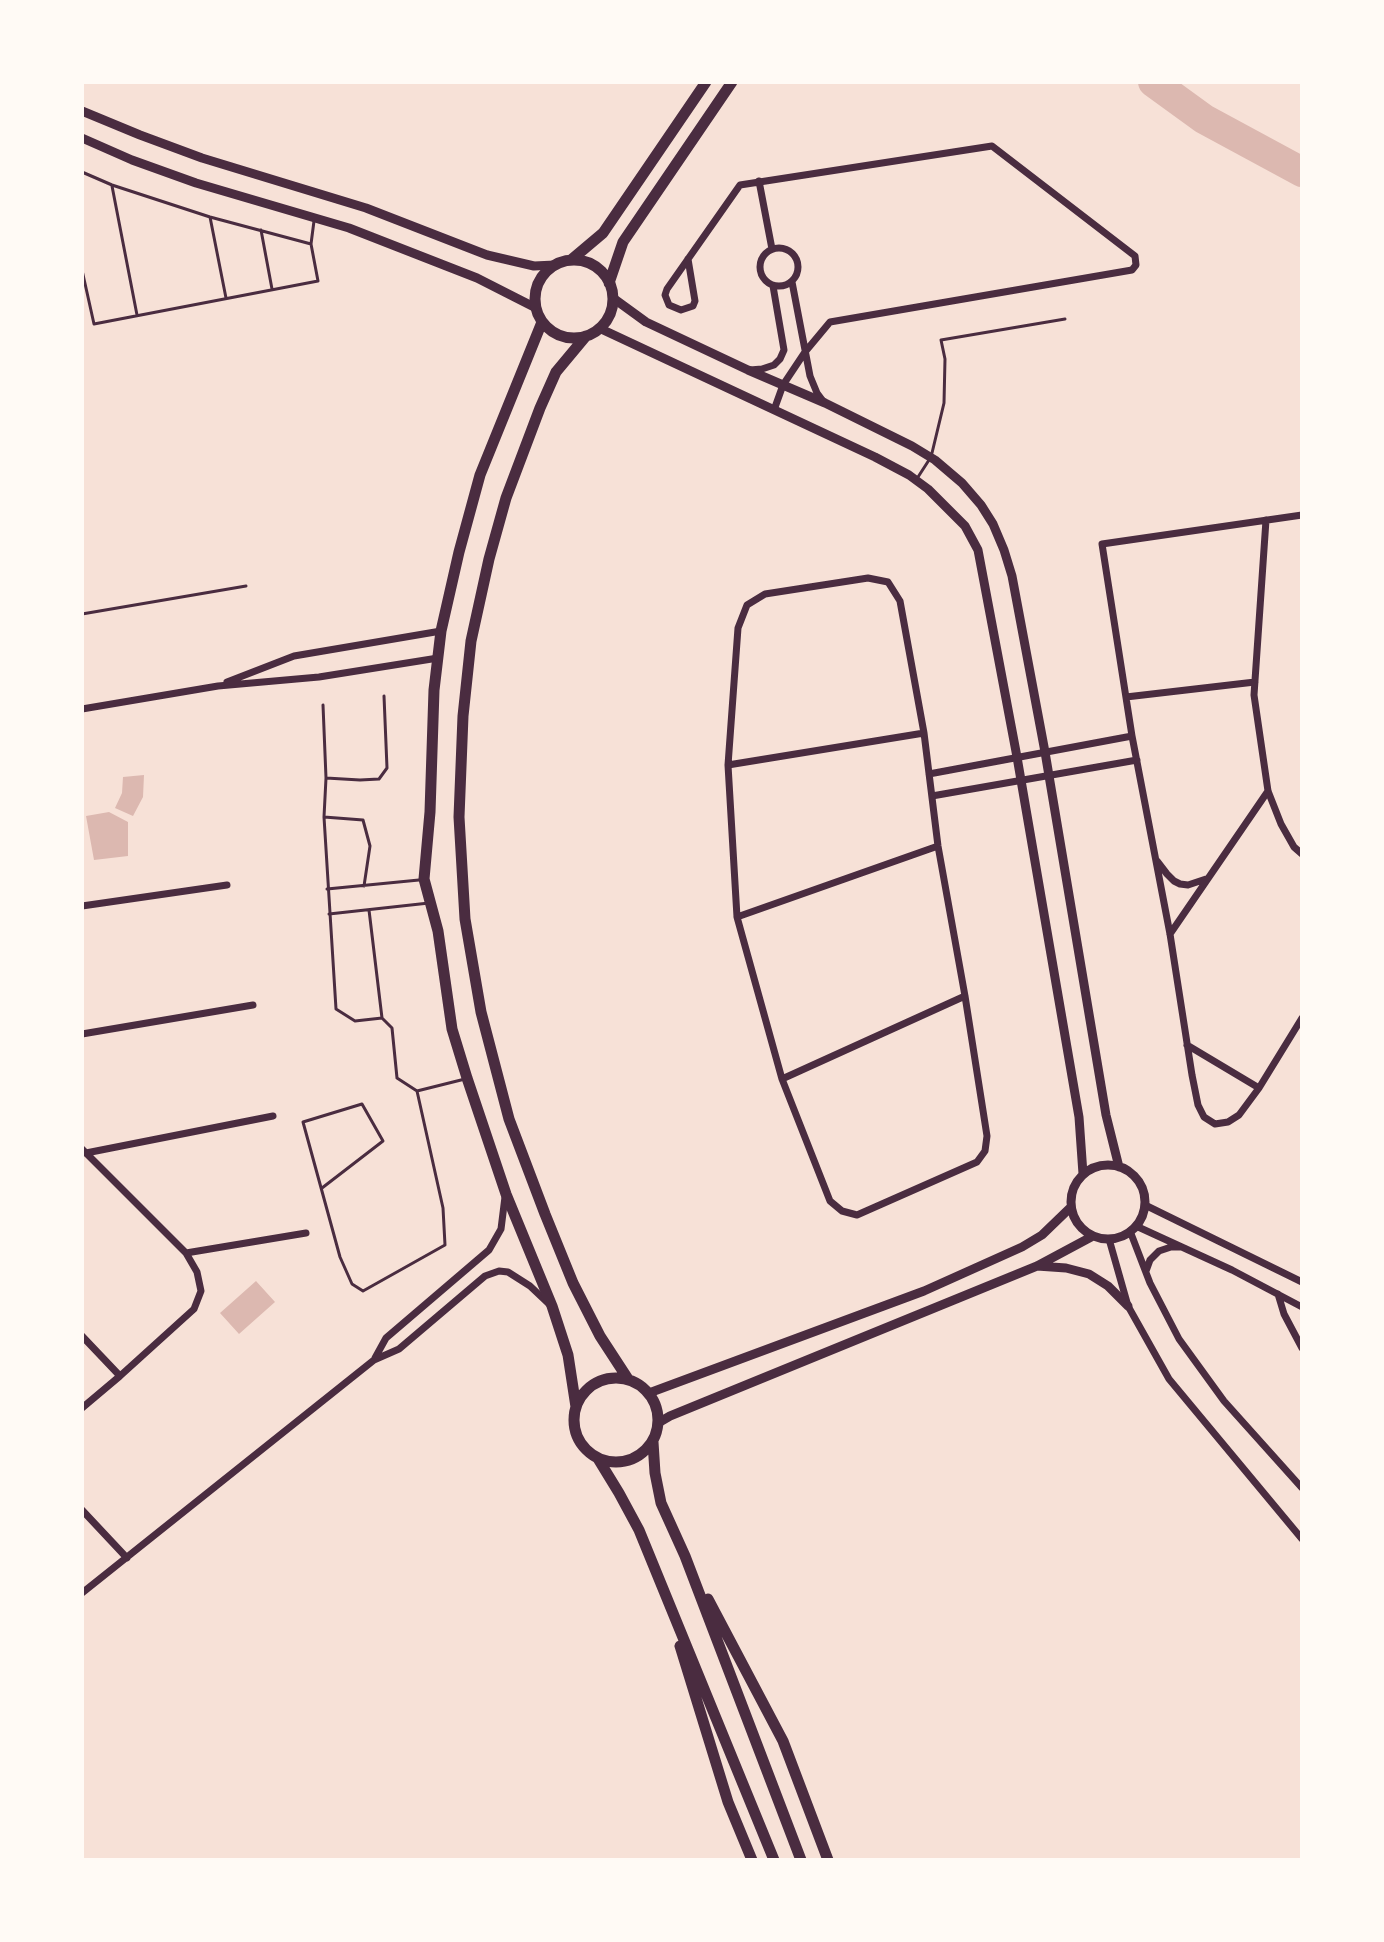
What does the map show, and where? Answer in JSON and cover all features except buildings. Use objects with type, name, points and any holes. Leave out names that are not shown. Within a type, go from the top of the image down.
[{"type":"main road","points":[[571,260],[603,233],[706,82]]},
{"type":"main road","points":[[609,283],[623,242],[732,82]]},
{"type":"main road","points":[[586,336],[562,336],[542,322],[535,296],[545,272],[555,265],[571,260],[594,266],[609,283],[613,298],[611,309],[599,328],[586,336],[556,372],[506,498],[489,559],[470,656],[463,716],[459,817],[465,919],[481,1012],[509,1119],[573,1283],[600,1336],[628,1379]]},
{"type":"main road","points":[[542,322],[480,475],[441,631],[434,690],[430,812],[424,879],[438,931],[452,1029],[506,1194],[552,1306],[568,1355],[576,1407]]},
{"type":"main road","points":[[653,1442],[634,1458],[609,1461],[597,1457],[580,1442],[575,1431],[576,1407],[581,1397],[602,1380],[615,1378],[628,1379],[640,1385],[655,1402],[658,1423],[653,1442],[661,1503],[685,1556],[801,1860]]},
{"type":"main road","points":[[597,1457],[639,1530],[774,1860]]},
{"type":"main road","points":[[685,1556],[783,1741],[828,1860]]},
{"type":"main road","points":[[656,1569],[728,1802],[752,1860]]},
{"type":"street","points":[[82,111],[202,158],[366,208],[487,255],[534,266],[555,265]]},
{"type":"street","points":[[82,138],[196,183],[349,228],[477,278],[536,308]]},
{"type":"street","points":[[688,259],[695,301],[693,306],[681,310],[669,305],[665,295],[667,289],[688,259],[740,185],[992,146],[1135,256],[1136,265],[1132,270],[830,322],[783,385],[774,410]]},
{"type":"street","points":[[759,181],[772,249]]},
{"type":"street","points":[[772,249],[785,249],[796,257],[798,271],[792,282],[773,286],[763,279],[759,268],[763,256],[772,249]]},
{"type":"street","points":[[792,282],[814,386],[825,403]]},
{"type":"street","points":[[748,370],[774,365],[784,350],[773,286]]},
{"type":"street","points":[[613,298],[646,322],[912,446],[962,483],[993,524],[1012,576],[1050,776],[1106,1115],[1119,1167]]},
{"type":"street","points":[[599,328],[875,457],[916,481],[965,526],[978,550],[1017,757],[1079,1117],[1083,1174]]},
{"type":"street","points":[[1302,515],[1102,544],[1132,736],[1170,934],[1187,1045],[1198,1105],[1204,1117],[1215,1124],[1228,1122],[1239,1115],[1302,1018]]},
{"type":"street","points":[[1266,520],[1254,695],[1268,791],[1281,824],[1294,847],[1302,854]]},
{"type":"street","points":[[868,578],[888,582],[900,601],[924,733],[938,846],[987,1136],[985,1151],[977,1162],[857,1215],[842,1211],[830,1201],[782,1079],[737,917],[728,765],[738,628],[747,605],[765,594],[868,578]]},
{"type":"street","points":[[218,686],[294,656],[441,631]]},
{"type":"street","points":[[82,709],[218,686],[319,677],[438,658]]},
{"type":"street","points":[[1126,697],[1255,682]]},
{"type":"street","points":[[728,765],[924,733]]},
{"type":"street","points":[[929,774],[1132,736]]},
{"type":"street","points":[[932,796],[1137,760]]},
{"type":"street","points":[[1170,934],[1268,791]]},
{"type":"street","points":[[737,917],[938,846]]},
{"type":"street","points":[[1156,859],[1167,874],[1180,884],[1188,885],[1208,878]]},
{"type":"street","points":[[82,906],[227,885]]},
{"type":"street","points":[[782,1079],[965,996]]},
{"type":"street","points":[[82,1034],[253,1005]]},
{"type":"street","points":[[1187,1045],[1259,1088]]},
{"type":"street","points":[[84,1151],[273,1116]]},
{"type":"street","points":[[82,1408],[194,1309],[201,1291],[197,1272],[186,1253],[84,1151]]},
{"type":"street","points":[[1094,1167],[1119,1167],[1130,1172],[1143,1193],[1145,1205],[1140,1220],[1133,1229],[1120,1236],[1109,1239],[1093,1236],[1082,1229],[1075,1219],[1071,1195],[1075,1184],[1094,1167]]},
{"type":"street","points":[[374,1360],[386,1338],[482,1258],[501,1229],[506,1194]]},
{"type":"street","points":[[1145,1205],[1302,1282]]},
{"type":"street","points":[[649,1393],[924,1291],[1032,1241],[1071,1207]]},
{"type":"street","points":[[1133,1229],[1184,1248],[1302,1307]]},
{"type":"street","points":[[1133,1229],[1146,1271],[1179,1339],[1224,1401],[1302,1488]]},
{"type":"street","points":[[186,1253],[306,1233]]},
{"type":"street","points":[[658,1423],[1037,1266],[1093,1236]]},
{"type":"street","points":[[1109,1239],[1128,1306],[1169,1379],[1302,1539]]},
{"type":"street","points":[[1212,1261],[1221,1242]]},
{"type":"street","points":[[1146,1271],[1150,1260],[1159,1251],[1171,1247],[1184,1248]]},
{"type":"street","points":[[482,1258],[492,1273]]},
{"type":"street","points":[[1037,1266],[1066,1268],[1089,1274],[1108,1286],[1128,1306]]},
{"type":"street","points":[[82,1593],[374,1360],[399,1349],[485,1276],[508,1272],[552,1306]]},
{"type":"street","points":[[1278,1294],[1293,1334],[1302,1348]]},
{"type":"street","points":[[82,1336],[120,1376]]},
{"type":"street","points":[[82,1510],[127,1558]]},
{"type":"lane","points":[[82,172],[210,217],[311,244]]},
{"type":"lane","points":[[112,185],[137,315]]},
{"type":"lane","points":[[210,217],[226,298]]},
{"type":"lane","points":[[82,270],[94,324],[318,281],[311,244],[314,218]]},
{"type":"lane","points":[[261,230],[272,289]]},
{"type":"lane","points":[[916,481],[930,457],[944,403],[945,359],[941,340],[1065,319]]},
{"type":"lane","points":[[326,778],[379,779],[387,768],[384,696]]},
{"type":"lane","points":[[323,705],[327,889],[336,1009],[355,1021],[382,1018]]},
{"type":"lane","points":[[324,817],[363,820],[370,846],[364,886]]},
{"type":"lane","points":[[327,889],[424,879]]},
{"type":"lane","points":[[329,914],[430,903]]},
{"type":"lane","points":[[322,1188],[383,1141],[362,1104],[303,1122],[340,1257],[352,1284],[363,1291],[445,1245],[443,1208],[417,1091],[397,1078],[392,1028],[382,1018],[369,910]]},
{"type":"lane","points":[[417,1091],[467,1078]]},
{"type":"path","points":[[82,614],[246,586]]},
{"type":"shaded area","points":[[144,775],[143,797],[133,816],[115,808],[122,793],[123,777]]},
{"type":"shaded area","points":[[109,812],[128,822],[128,856],[94,860],[86,816]]},
{"type":"shaded area","points":[[256,1281],[275,1302],[239,1334],[220,1313]]},
{"type":"waterway","points":[[1153,82],[1204,119],[1302,172]]}]
